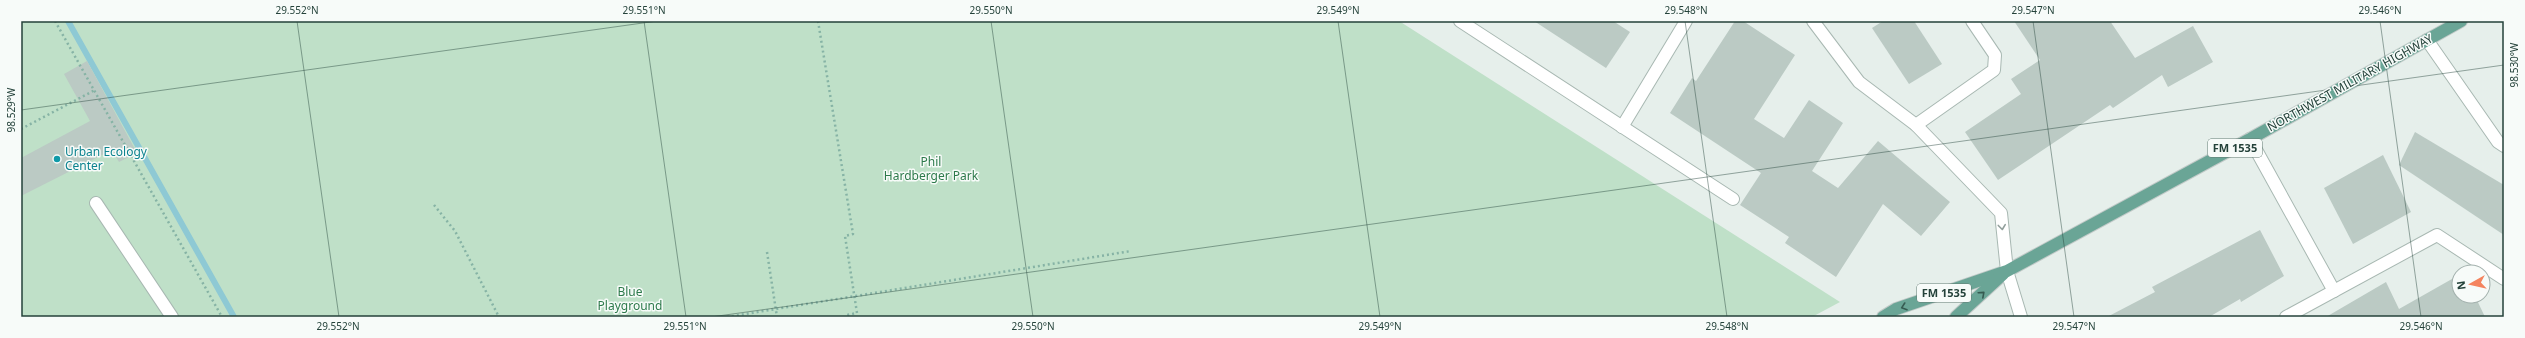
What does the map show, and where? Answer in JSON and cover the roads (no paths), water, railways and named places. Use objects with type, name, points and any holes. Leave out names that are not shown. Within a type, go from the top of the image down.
[{"type":"main road","name":"NORTHWEST MILITARY HIGHWAY","points":[[1883,317],[1896,309],[2007,271],[2250,140],[2460,21]]},
{"type":"main road","name":"NORTHWEST MILITARY HIGHWAY","points":[[1956,317],[2007,271]]},
{"type":"lane","points":[[1460,21],[1733,200]]},
{"type":"lane","points":[[1622,127],[1686,21]]},
{"type":"lane","points":[[1813,21],[1859,82],[1916,125],[2000,213],[2007,271],[2021,317]]},
{"type":"lane","points":[[1916,125],[1994,70],[1995,55],[1972,21]]},
{"type":"lane","points":[[2427,40],[2498,142],[2504,146]]},
{"type":"lane","points":[[2250,140],[2334,291]]},
{"type":"lane","points":[[96,203],[172,317]]},
{"type":"lane","points":[[2286,317],[2437,235],[2504,279]]},
{"type":"waterway","points":[[68,21],[234,317]]},
{"type":"place","name":"Urban Ecology Center","points":[[57,159]]},
{"type":"park label","name":"Phil Hardberger Park","points":[[931,169]]},
{"type":"park label","name":"Blue Playground","points":[[630,299]]}]
